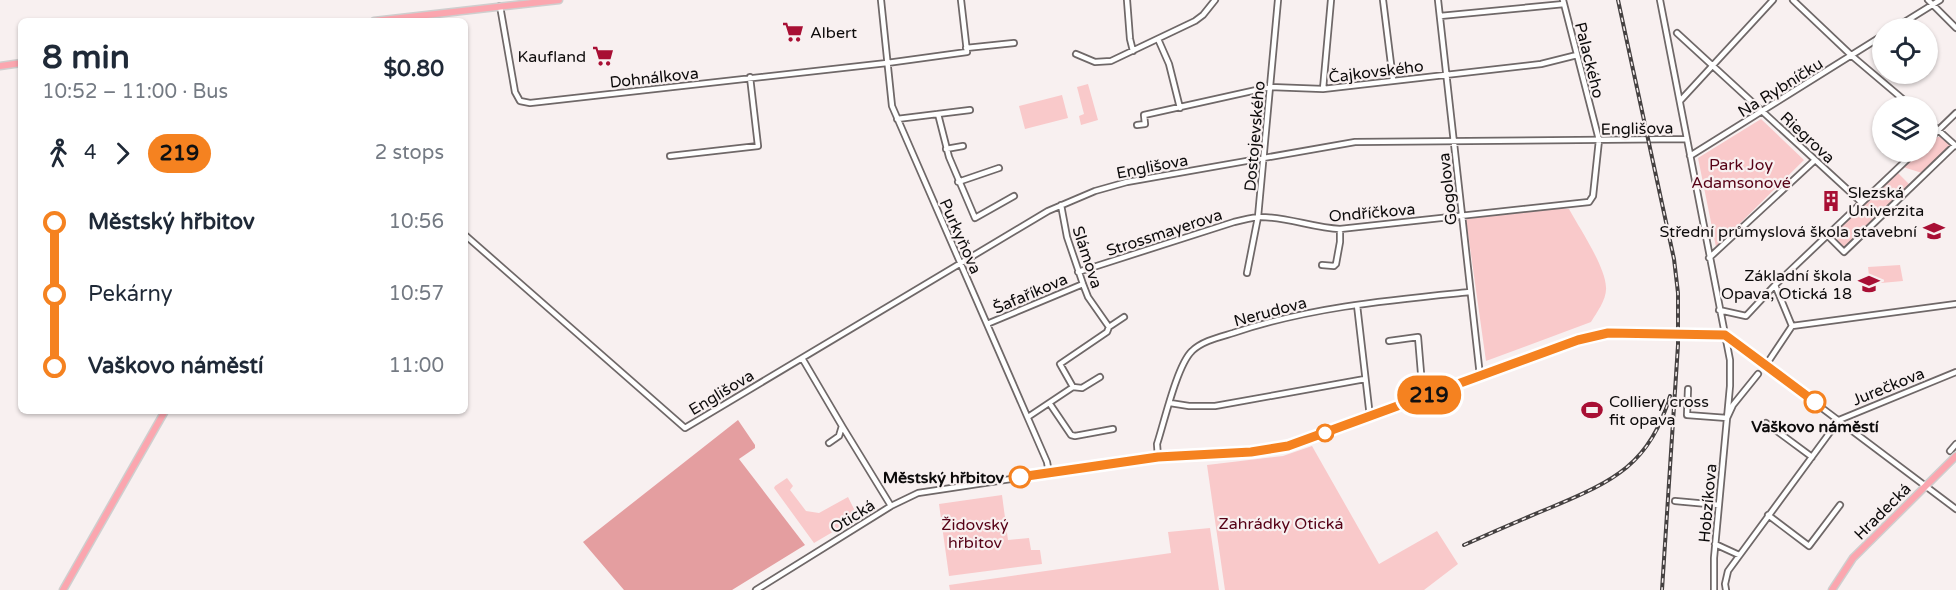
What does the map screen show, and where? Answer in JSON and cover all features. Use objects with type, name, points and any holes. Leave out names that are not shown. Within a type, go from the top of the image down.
[{"type":"main road","points":[[399,18],[559,0]]},
{"type":"main road","points":[[0,66],[18,63]]},
{"type":"main road","points":[[63,590],[163,414]]},
{"type":"main road","name":"Hradecká","points":[[1832,590],[1853,558],[1956,456]]},
{"type":"street","name":"Purkyňova","points":[[881,0],[892,106],[1028,417],[1047,462],[1049,473]]},
{"type":"street","points":[[961,0],[966,48]]},
{"type":"street","points":[[1127,0],[1133,51]]},
{"type":"street","points":[[1076,54],[1101,63],[1110,61],[1195,21],[1215,0]]},
{"type":"street","name":"Dostojevského","points":[[1247,273],[1258,217],[1278,0]]},
{"type":"street","points":[[1323,89],[1331,0]]},
{"type":"street","points":[[1383,0],[1393,80]]},
{"type":"street","name":"Gogolova","points":[[1438,0],[1480,376]]},
{"type":"street","name":"Hobzíkova","points":[[1660,0],[1731,372],[1714,590]]},
{"type":"street","points":[[1680,101],[1773,0]]},
{"type":"street","points":[[1793,0],[1852,56],[1899,96]]},
{"type":"street","points":[[1908,18],[1930,2],[1940,0]]},
{"type":"street","points":[[1440,16],[1563,2]]},
{"type":"street","name":"Palackého","points":[[1563,2],[1599,140],[1593,196]]},
{"type":"street","points":[[1930,2],[1956,28]]},
{"type":"street","name":"Dohnálkova","points":[[500,6],[515,92],[518,99],[530,103],[887,63],[967,52],[966,48],[1014,43]]},
{"type":"street","name":"Riegrova","points":[[1677,33],[1861,202]]},
{"type":"street","points":[[1158,39],[1169,64],[1180,108]]},
{"type":"street","name":"Na Rybníčku","points":[[1690,156],[1872,43]]},
{"type":"street","name":"Čajkovského","points":[[1137,125],[1145,124],[1144,115],[1270,87],[1323,89],[1541,64],[1577,55]]},
{"type":"street","points":[[670,156],[758,146],[750,77]]},
{"type":"street","points":[[897,119],[970,110]]},
{"type":"street","points":[[1827,235],[1844,252],[1956,146],[1938,130],[1956,113]]},
{"type":"street","points":[[938,114],[946,149],[975,218],[1014,196]]},
{"type":"street","name":"Englišova","points":[[468,238],[685,428],[1060,205],[1095,191],[1127,182],[1355,142],[1687,139]]},
{"type":"street","points":[[946,149],[963,146]]},
{"type":"street","points":[[1709,258],[1815,160]]},
{"type":"street","points":[[1719,310],[1746,316],[1775,285],[1904,162]]},
{"type":"street","points":[[958,182],[999,168]]},
{"type":"street","name":"Ondříčkova","points":[[1258,217],[1320,228],[1340,229],[1589,202],[1593,196]]},
{"type":"street","name":"Slámova","points":[[1060,205],[1078,272],[1088,297],[1109,327]]},
{"type":"street","name":"Strossmayerova","points":[[1078,272],[1234,222],[1258,217]]},
{"type":"street","points":[[1322,265],[1334,266],[1336,264],[1340,229]]},
{"type":"street","name":"Šafaříkova","points":[[987,324],[1083,284]]},
{"type":"street","points":[[1775,285],[1792,326]]},
{"type":"street","name":"Nerudova","points":[[1158,457],[1157,444],[1182,369],[1191,351],[1206,342],[1264,322],[1323,309],[1470,292]]},
{"type":"street","points":[[1356,305],[1370,417]]},
{"type":"street","points":[[1766,365],[1792,326],[1956,306]]},
{"type":"street","points":[[1073,387],[1060,364],[1124,317]]},
{"type":"street","name":"Otická","points":[[756,590],[891,506],[926,491],[1158,457],[1273,449],[1307,440],[1594,335],[1620,333],[1725,335]]},
{"type":"street","points":[[1725,335],[1956,509]]},
{"type":"street","points":[[1389,341],[1418,337],[1423,397]]},
{"type":"street","points":[[802,358],[891,506]]},
{"type":"street","name":"Jurečkova","points":[[1726,574],[1839,420],[1956,372]]},
{"type":"street","name":"Hobzíkova","points":[[1727,418],[1733,405],[1758,374]]},
{"type":"street","points":[[1028,417],[1073,387],[1082,388],[1100,377]]},
{"type":"street","points":[[1170,402],[1189,406],[1223,405],[1365,379]]},
{"type":"street","points":[[1688,388],[1687,415],[1727,418]]},
{"type":"street","points":[[1050,404],[1071,435],[1113,429]]},
{"type":"street","points":[[1766,423],[1812,457]]},
{"type":"street","points":[[829,443],[839,436],[842,426]]},
{"type":"street","points":[[1950,451],[1956,444]]},
{"type":"street","points":[[1675,501],[1719,505]]},
{"type":"street","points":[[1768,515],[1809,546],[1840,505]]},
{"type":"street","points":[[1716,544],[1739,555]]},
{"type":"street","points":[[1714,572],[1726,574],[1726,590]]},
{"type":"green space","points":[[1088,84],[1098,120],[1081,125],[1079,116],[1084,114],[1077,87]]},
{"type":"green space","points":[[1062,95],[1068,118],[1025,129],[1019,106]]},
{"type":"green space","name":"Park Joy Adamsonové","points":[[1761,119],[1804,160],[1716,247],[1698,158]]},
{"type":"green space","points":[[1938,137],[1951,146],[1938,158]]},
{"type":"green space","points":[[1909,162],[1934,162],[1922,173],[1903,167]]},
{"type":"green space","points":[[1898,173],[1910,185],[1845,248],[1833,235]]},
{"type":"green space","points":[[1557,208],[1569,209],[1597,258],[1606,287],[1599,310],[1591,322],[1486,361],[1466,219]]},
{"type":"green space","points":[[1900,265],[1903,281],[1870,284],[1868,267]]},
{"type":"green space","name":"Zahrádky Otická","points":[[1312,446],[1379,564],[1437,531],[1458,564],[1424,590],[1225,590],[1207,465],[1283,456]]},
{"type":"green space","points":[[787,478],[793,486],[790,490],[806,511],[819,513],[848,497],[858,517],[814,543],[774,488]]},
{"type":"green space","name":"Židovský hřbitov","points":[[1002,495],[1008,540],[1029,538],[1031,550],[1040,550],[1042,564],[949,576],[939,504]]},
{"type":"green space","points":[[1210,528],[1219,590],[950,590],[949,585],[1171,553],[1168,532]]},
{"type":"shaded area","points":[[738,420],[755,445],[755,448],[739,459],[805,545],[732,590],[624,590],[583,542]]},
{"type":"railway","points":[[1618,0],[1674,259],[1678,293],[1678,345],[1662,590]]},
{"type":"railway","points":[[1464,545],[1574,498],[1627,467],[1652,438],[1670,396]]},
{"type":"bus line","name":"219","points":[[1020,477],[1158,457],[1251,452],[1288,446],[1578,340],[1608,333],[1725,335],[1815,402]]},
{"type":"place","name":"Albert","points":[[793,32]]},
{"type":"place","name":"Kaufland","points":[[603,56]]},
{"type":"place","name":"Slezská Univerzita","points":[[1831,201]]},
{"type":"place","name":"Střední průmyslová škola stavební","points":[[1934,231]]},
{"type":"place","name":"Základní škola Opava, Otická 18","points":[[1869,284]]},
{"type":"place","name":"Vaškovo náměstí","points":[[1815,402]]},
{"type":"place","name":"Colliery cross fit opava","points":[[1592,410]]},
{"type":"place","name":"Městský hřbitov","points":[[1020,477]]}]
